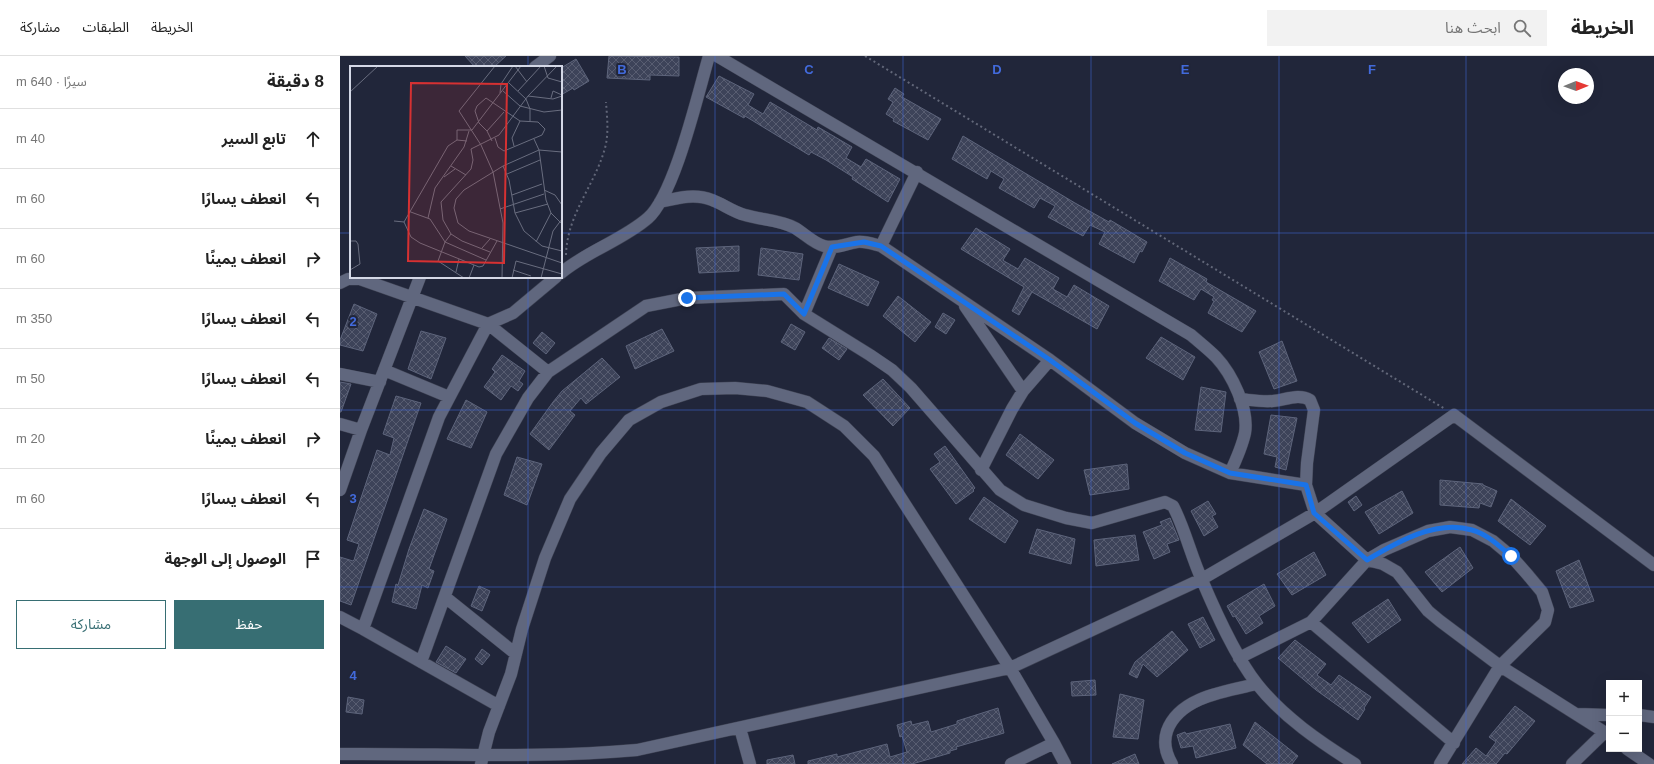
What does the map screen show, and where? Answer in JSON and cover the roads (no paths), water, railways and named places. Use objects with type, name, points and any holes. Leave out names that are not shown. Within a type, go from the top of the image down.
[{"type":"street","points":[[535,66],[550,56]]},
{"type":"street","points":[[564,270],[641,223],[655,211],[671,179],[709,56]]},
{"type":"street","points":[[717,56],[917,172],[1191,335],[1218,358],[1230,377],[1240,399],[1246,419],[1242,444],[1230,473]]},
{"type":"street","points":[[881,246],[917,172]]},
{"type":"street","points":[[660,202],[692,196],[702,197],[737,213],[786,224],[796,228],[816,243],[832,247],[864,242],[881,246],[1050,360],[1135,423],[1185,453],[1230,473],[1306,485]]},
{"type":"street","points":[[804,314],[832,247]]},
{"type":"street","points":[[340,490],[361,430],[420,278]]},
{"type":"street","points":[[363,628],[439,417],[488,324],[513,313],[555,278]]},
{"type":"street","points":[[340,283],[348,279],[360,279],[488,324],[548,372]]},
{"type":"street","points":[[421,662],[496,454],[528,398],[548,372],[646,306],[687,298],[784,294],[804,314],[892,370],[911,388],[1000,490],[1024,504],[1066,518],[1092,523],[1161,504],[1170,503],[1176,512],[1202,579],[1239,658],[1257,684],[1278,708],[1331,749],[1355,764]]},
{"type":"street","points":[[961,300],[1023,391]]},
{"type":"street","points":[[981,470],[1012,409],[1023,391],[1050,360]]},
{"type":"street","points":[[384,370],[449,397]]},
{"type":"street","points":[[340,374],[380,382]]},
{"type":"street","points":[[483,760],[489,732],[511,674],[545,558],[570,499],[601,453],[629,420],[661,402],[701,389],[735,388],[767,391],[807,402],[844,426],[874,456],[1010,668],[1065,764]]},
{"type":"street","points":[[1240,399],[1273,401],[1303,397],[1310,400],[1314,410],[1307,463],[1306,485],[1314,513],[1367,560],[1383,564],[1397,572],[1428,611],[1440,621],[1500,666],[1606,733]]},
{"type":"street","points":[[340,754],[483,760],[637,750],[1010,668],[1202,579],[1314,513],[1454,415],[1654,565]]},
{"type":"street","points":[[340,424],[361,430]]},
{"type":"street","points":[[1239,658],[1311,622],[1367,560],[1384,550],[1428,531],[1450,527],[1472,530],[1493,541],[1511,556],[1528,574],[1542,592],[1548,610],[1545,622],[1500,666],[1440,764]]},
{"type":"street","points":[[445,597],[516,654]]},
{"type":"street","points":[[340,617],[363,628],[499,706]]},
{"type":"street","points":[[1311,622],[1454,743]]},
{"type":"street","points":[[1172,764],[1167,756],[1165,746],[1169,726],[1176,715],[1193,703],[1215,694],[1257,684]]},
{"type":"street","points":[[1576,714],[1606,715]]},
{"type":"street","points":[[1642,715],[1654,717]]},
{"type":"street","points":[[740,728],[750,764]]},
{"type":"street","points":[[1572,764],[1606,735]]},
{"type":"street","points":[[1011,764],[1054,743]]},
{"type":"street","points":[[1631,752],[1649,764]]}]
